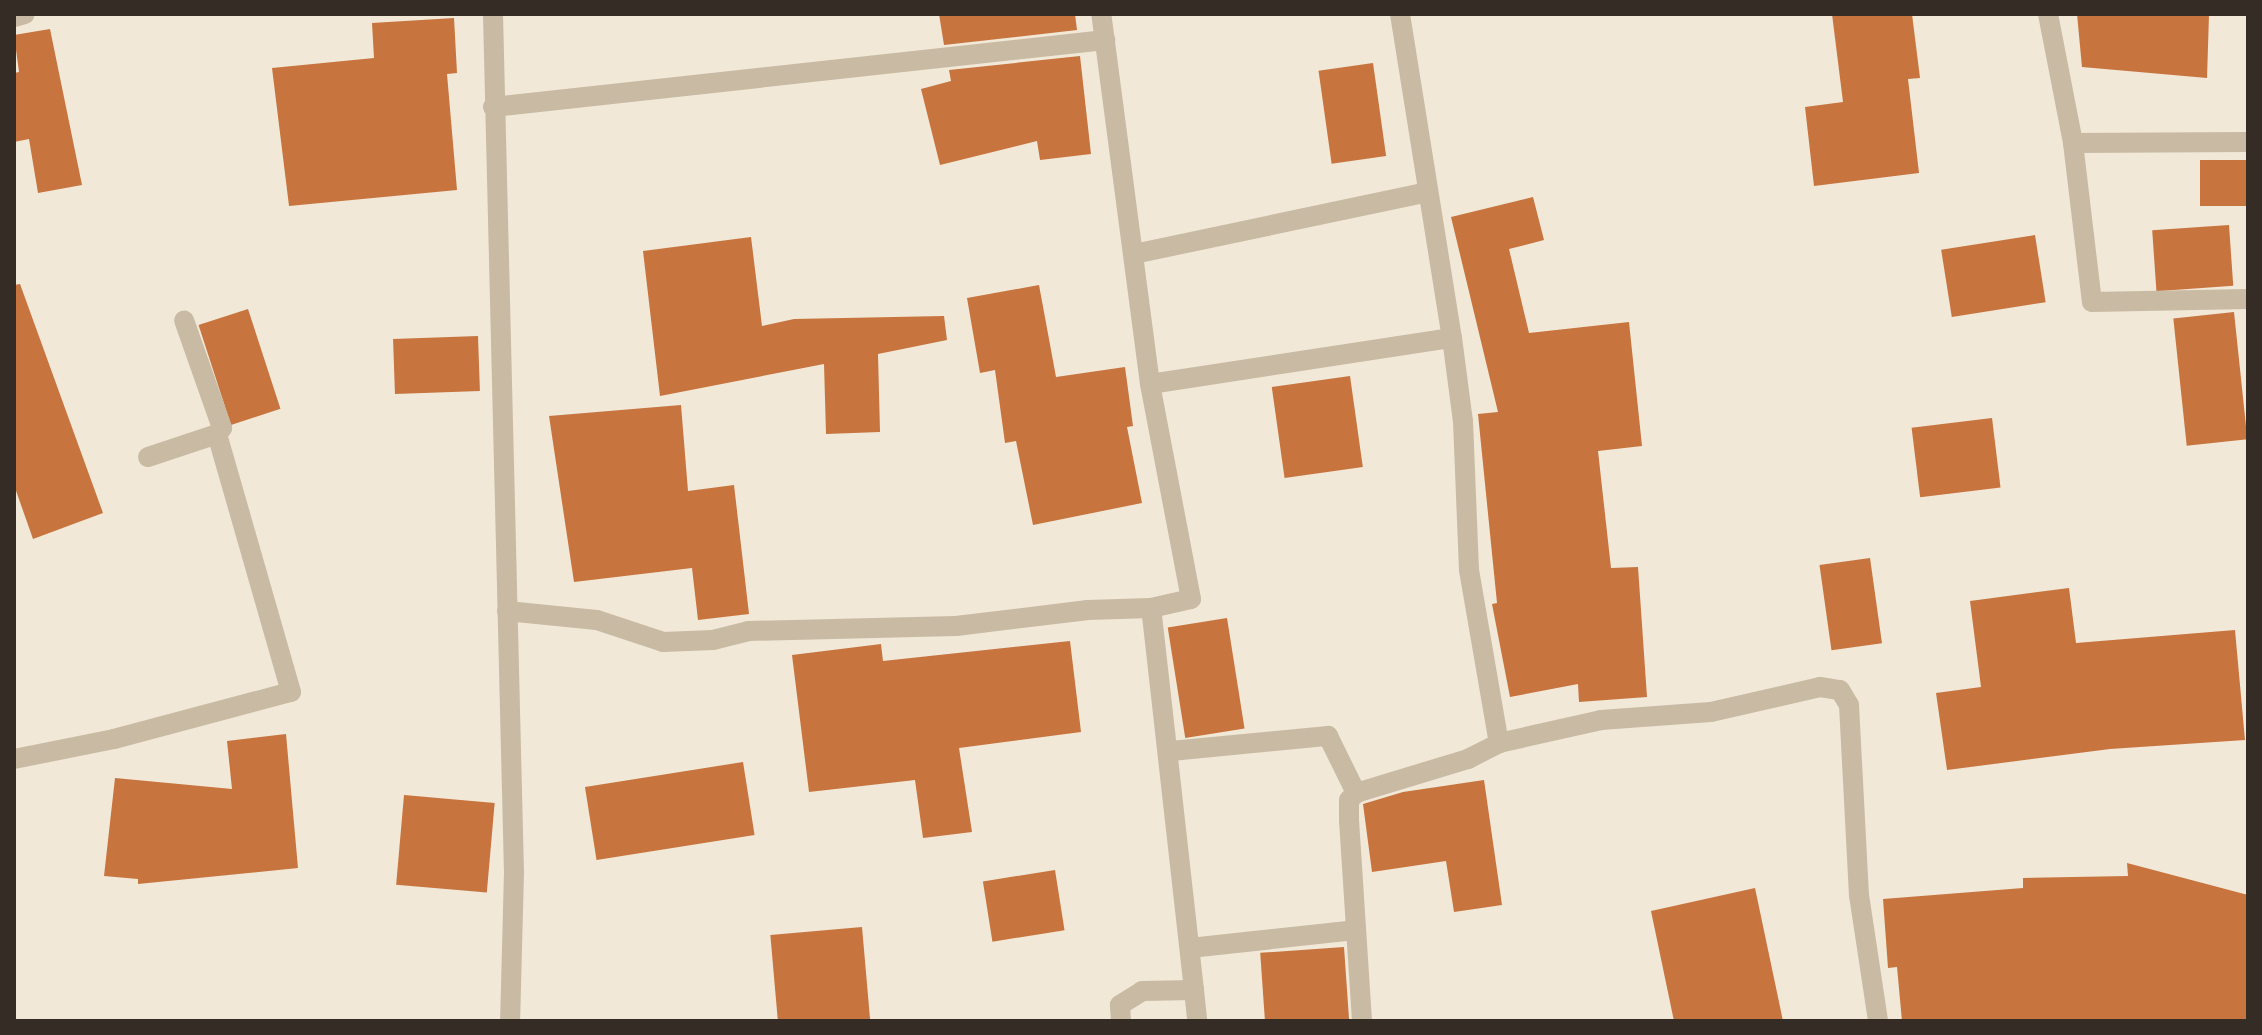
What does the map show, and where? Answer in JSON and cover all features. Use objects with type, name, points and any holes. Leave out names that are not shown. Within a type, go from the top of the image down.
[{"type":"street","points":[[14,17],[25,14]]},
{"type":"street","points":[[493,14],[514,872],[510,1021]]},
{"type":"street","points":[[507,611],[597,620],[663,642],[713,640],[748,631],[956,626],[1088,610],[1185,604],[1192,590],[1150,384],[1101,14]]},
{"type":"street","points":[[1400,14],[1452,338],[1463,421],[1469,570],[1499,743]]},
{"type":"street","points":[[2048,14],[2073,143],[2092,302],[2248,299]]},
{"type":"street","points":[[493,107],[1105,40]]},
{"type":"street","points":[[2073,143],[2248,142]]},
{"type":"street","points":[[1134,254],[1428,192]]},
{"type":"street","points":[[148,457],[217,434],[222,428],[184,320]]},
{"type":"street","points":[[1150,384],[1452,338]]},
{"type":"street","points":[[14,759],[114,739],[291,692],[217,434]]},
{"type":"street","points":[[1151,608],[1171,751],[1197,1021]]},
{"type":"street","points":[[1362,1021],[1349,810],[1356,793],[1401,775],[1468,759],[1499,743],[1601,720],[1711,712],[1820,687],[1840,690],[1849,705],[1859,895],[1878,1021]]},
{"type":"street","points":[[1171,751],[1328,736],[1356,793]]},
{"type":"street","points":[[1190,948],[1355,930]]},
{"type":"street","points":[[1121,1021],[1120,1005],[1142,991],[1194,990]]},
{"type":"building","points":[[939,14],[1075,14],[1077,30],[944,45]]},
{"type":"building","points":[[1832,14],[1912,14],[1920,78],[1908,79],[1919,173],[1814,186],[1805,107],[1843,102]]},
{"type":"building","points":[[2077,14],[2209,14],[2207,78],[2082,67]]},
{"type":"building","points":[[454,18],[457,73],[447,74],[457,190],[289,206],[272,68],[374,58],[372,23]]},
{"type":"building","points":[[50,29],[82,185],[38,193],[29,139],[14,142],[14,73],[19,72],[14,35]]},
{"type":"building","points":[[1080,56],[1091,154],[1040,160],[1037,141],[940,165],[921,89],[951,81],[949,70]]},
{"type":"building","points":[[1373,63],[1386,156],[1332,164],[1319,71]]},
{"type":"building","points":[[2200,160],[2248,160],[2248,206],[2200,206]]},
{"type":"building","points":[[1533,197],[1544,240],[1509,249],[1529,333],[1629,322],[1642,446],[1598,451],[1611,568],[1638,567],[1647,697],[1579,702],[1578,684],[1510,697],[1492,604],[1497,603],[1478,414],[1498,412],[1451,217]]},
{"type":"building","points":[[2229,225],[2233,286],[2156,291],[2152,230]]},
{"type":"building","points":[[2035,235],[2046,302],[1952,317],[1941,250]]},
{"type":"building","points":[[751,237],[762,326],[794,319],[944,316],[947,340],[878,354],[880,432],[826,434],[824,364],[660,396],[643,251]]},
{"type":"building","points":[[20,284],[103,513],[33,539],[14,485],[14,285]]},
{"type":"building","points":[[1039,285],[1056,377],[1125,367],[1133,426],[1127,427],[1142,503],[1033,525],[1016,441],[1005,443],[995,370],[980,373],[967,298]]},
{"type":"building","points":[[248,309],[280,409],[231,425],[199,325]]},
{"type":"building","points":[[2234,312],[2247,439],[2187,446],[2173,318]]},
{"type":"building","points":[[478,336],[480,391],[395,394],[393,339]]},
{"type":"building","points":[[1350,376],[1363,467],[1285,478],[1272,387]]},
{"type":"building","points":[[681,405],[688,491],[734,485],[749,614],[698,620],[692,568],[574,582],[549,416]]},
{"type":"building","points":[[1992,418],[2001,487],[1920,497],[1912,428]]},
{"type":"building","points":[[1870,558],[1882,643],[1831,650],[1819,565]]},
{"type":"building","points":[[2069,588],[2076,643],[2235,630],[2245,740],[2110,749],[1947,770],[1936,693],[1981,687],[1970,601]]},
{"type":"building","points":[[1227,618],[1245,729],[1185,738],[1168,627]]},
{"type":"building","points":[[1070,641],[1081,732],[959,748],[972,832],[923,838],[915,780],[809,792],[792,655],[881,644],[883,661]]},
{"type":"building","points":[[286,734],[298,868],[138,884],[138,879],[104,876],[115,778],[232,789],[227,741]]},
{"type":"building","points":[[743,762],[755,835],[597,860],[585,787]]},
{"type":"building","points":[[1484,780],[1502,905],[1454,912],[1446,861],[1372,872],[1363,804],[1403,792]]},
{"type":"building","points":[[404,795],[495,803],[487,893],[396,885]]},
{"type":"building","points":[[2127,863],[2248,895],[2248,1021],[1902,1021],[1897,967],[1888,968],[1883,899],[2023,888],[2023,878],[2128,876]]},
{"type":"building","points":[[1055,870],[1065,930],[992,942],[983,881]]},
{"type":"building","points":[[1755,888],[1783,1021],[1674,1021],[1651,911]]},
{"type":"building","points":[[862,927],[870,1021],[778,1021],[770,935]]},
{"type":"building","points":[[1344,947],[1349,1021],[1265,1021],[1260,953]]}]
